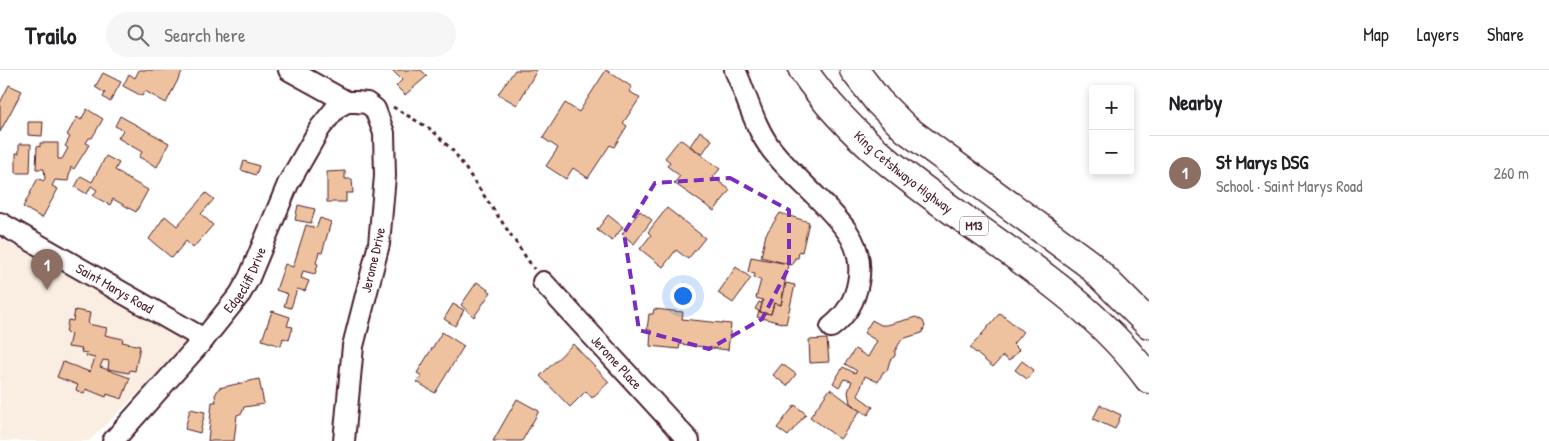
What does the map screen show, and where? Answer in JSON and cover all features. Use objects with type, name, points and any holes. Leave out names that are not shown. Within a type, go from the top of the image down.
[{"type":"highway","name":"King Cetshwayo Highway","points":[[803,70],[838,114],[872,150],[922,189],[1031,267],[1074,302],[1103,327],[1149,379]]},
{"type":"highway","points":[[854,70],[878,101],[906,129],[1089,264],[1149,324]]},
{"type":"street","points":[[289,70],[347,102],[367,103],[375,109]]},
{"type":"street","points":[[735,70],[758,126],[771,149],[844,227],[855,247],[858,288],[848,310],[831,327]]},
{"type":"street","name":"Edgecliff Drive","points":[[113,441],[204,339],[235,300],[249,278],[288,184],[320,128],[336,108],[347,102]]},
{"type":"street","name":"Jerome Drive","points":[[344,441],[353,346],[379,244],[382,215],[384,133],[375,109]]},
{"type":"street","name":"Saint Marys Road","points":[[0,223],[204,339]]},
{"type":"street","name":"Jerome Place","points":[[543,282],[689,441]]},
{"type":"path","points":[[375,109],[395,106],[432,130],[455,153],[543,282]]},
{"type":"highlighted area","points":[[730,178],[789,210],[789,267],[762,319],[709,349],[639,330],[624,233],[655,183]]},
{"type":"shaded area","points":[[0,238],[189,343],[89,441],[0,441]]},
{"type":"building","points":[[139,70],[183,70],[166,103],[145,91],[142,96],[123,86],[129,74],[135,78]]},
{"type":"building","points":[[392,70],[421,70],[427,76],[405,95],[396,86],[402,80]]},
{"type":"building","points":[[515,70],[537,70],[517,105],[498,94]]},
{"type":"building","points":[[606,70],[632,87],[629,91],[640,98],[623,123],[627,126],[614,147],[610,145],[588,178],[573,168],[566,179],[546,166],[558,148],[543,138],[565,103],[579,112]]},
{"type":"building","points":[[103,73],[121,82],[110,102],[103,97],[105,93],[95,87]]},
{"type":"building","points":[[9,85],[22,91],[0,132],[0,103]]},
{"type":"building","points":[[87,109],[103,119],[92,138],[89,138],[86,143],[89,145],[74,169],[71,167],[68,181],[55,180],[52,186],[58,189],[42,218],[23,207],[38,178],[43,181],[45,179],[44,169],[36,169],[37,146],[40,147],[40,143],[58,143],[58,159],[62,159],[68,148],[65,146],[70,137],[67,135],[77,117],[81,120]]},
{"type":"building","points":[[120,116],[169,143],[157,167],[139,157],[142,152],[118,138],[123,130],[115,126]]},
{"type":"building","points":[[28,122],[43,122],[42,136],[28,135]]},
{"type":"building","points":[[700,131],[712,140],[702,154],[690,146]]},
{"type":"building","points":[[680,139],[720,169],[713,177],[730,190],[714,211],[674,183],[680,176],[667,166],[670,162],[665,158]]},
{"type":"building","points":[[19,144],[31,144],[30,173],[16,173],[16,153],[19,153]]},
{"type":"building","points":[[106,156],[119,163],[115,170],[148,190],[136,212],[113,199],[110,205],[93,196],[97,190],[91,186],[87,194],[75,187],[81,176],[92,182]]},
{"type":"building","points":[[244,161],[259,166],[256,175],[241,170]]},
{"type":"building","points":[[345,171],[345,179],[352,179],[353,193],[346,193],[346,202],[327,202],[327,172]]},
{"type":"building","points":[[206,193],[214,199],[201,214],[213,225],[193,248],[186,241],[172,258],[149,239],[165,216],[177,226]]},
{"type":"building","points":[[298,205],[315,209],[311,223],[295,220]]},
{"type":"building","points":[[667,208],[705,238],[688,259],[676,250],[663,267],[640,249],[651,235],[648,232]]},
{"type":"building","points":[[640,211],[652,220],[634,244],[622,234]]},
{"type":"building","points":[[780,213],[809,222],[802,252],[799,251],[798,258],[795,258],[792,265],[761,257],[766,234]]},
{"type":"building","points":[[608,215],[623,227],[612,241],[597,230]]},
{"type":"building","points":[[320,218],[331,222],[322,253],[319,252],[315,274],[303,271],[301,278],[309,281],[305,291],[297,289],[291,308],[284,306],[288,294],[276,290],[285,264],[293,267],[306,225],[316,228]]},
{"type":"building","points":[[751,257],[788,264],[781,305],[774,303],[771,314],[760,312],[763,300],[756,298],[761,280],[754,278],[755,274],[748,272]]},
{"type":"building","points":[[736,267],[751,278],[733,303],[718,293]]},
{"type":"building","points":[[477,282],[491,292],[474,317],[461,305]]},
{"type":"building","points":[[786,283],[795,285],[786,324],[757,317],[759,311],[755,309],[759,302],[762,303],[760,312],[771,314],[774,303],[781,305]]},
{"type":"building","points":[[453,304],[464,310],[455,326],[444,319]]},
{"type":"building","points":[[654,309],[683,312],[682,319],[731,324],[728,350],[680,344],[679,349],[650,346],[651,330],[647,330],[649,314],[653,314]]},
{"type":"building","points":[[75,310],[90,313],[88,324],[107,328],[105,335],[123,339],[122,342],[140,346],[135,371],[130,370],[129,373],[108,369],[109,361],[103,360],[100,367],[130,378],[122,399],[107,394],[106,397],[86,389],[84,394],[76,390],[78,385],[57,377],[63,362],[90,372],[95,358],[86,356],[87,353],[81,352],[82,349],[68,347],[71,334],[66,333],[68,320],[73,321]]},
{"type":"building","points":[[272,311],[290,317],[287,326],[293,327],[289,340],[283,338],[281,346],[262,340]]},
{"type":"building","points":[[1000,313],[1023,332],[1013,344],[1019,350],[1009,361],[1003,356],[993,367],[970,348]]},
{"type":"building","points":[[916,317],[923,321],[925,326],[922,333],[902,339],[895,351],[895,356],[890,360],[887,371],[883,372],[878,382],[865,376],[858,396],[873,407],[868,415],[850,403],[848,392],[852,381],[844,379],[839,387],[833,383],[843,367],[855,373],[857,371],[845,364],[855,349],[868,357],[877,341],[864,333],[872,320],[881,325],[887,325]]},
{"type":"building","points":[[442,332],[464,346],[435,393],[417,382],[422,376],[417,373]]},
{"type":"building","points":[[827,339],[829,362],[810,363],[809,340]]},
{"type":"building","points":[[573,344],[609,382],[592,398],[586,391],[570,407],[540,376]]},
{"type":"building","points":[[1022,361],[1034,370],[1027,379],[1015,370]]},
{"type":"building","points":[[782,364],[796,374],[787,386],[773,375]]},
{"type":"building","points":[[259,379],[264,404],[244,407],[242,413],[237,415],[234,441],[208,441],[212,402],[216,402],[215,395],[219,388]]},
{"type":"building","points":[[830,389],[860,411],[840,439],[810,417]]},
{"type":"building","points":[[517,399],[539,411],[522,441],[493,441]]},
{"type":"building","points":[[795,405],[806,414],[788,436],[777,428]]},
{"type":"building","points":[[1100,405],[1121,415],[1115,429],[1093,419]]},
{"type":"building","points":[[190,409],[205,412],[200,433],[185,429]]},
{"type":"place","name":"St Marys DSG","points":[[47,290]]}]
